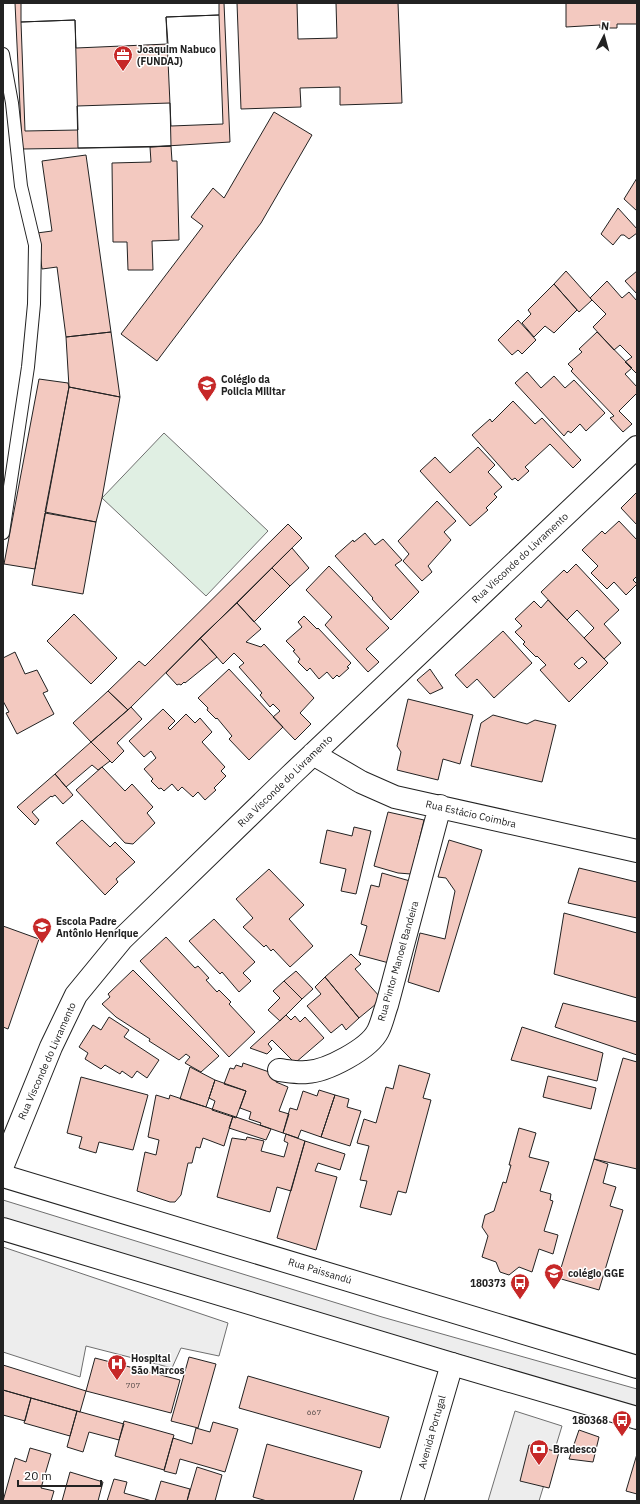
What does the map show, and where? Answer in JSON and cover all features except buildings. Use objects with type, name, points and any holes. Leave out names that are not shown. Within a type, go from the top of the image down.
[{"type":"main road","name":"Rua Visconde do Livramento","points":[[3,1165],[51,1047],[76,994],[122,939],[313,754],[637,447]]},
{"type":"main road","name":"Rua Estácio Coimbra","points":[[313,754],[361,782],[395,797],[637,851]]},
{"type":"main road","name":"Rua Pintor Manoel Bandeira","points":[[279,1070],[308,1072],[334,1064],[353,1055],[369,1042],[378,1031],[387,1005],[440,806]]},
{"type":"main road","name":"Rua Paissandú","points":[[3,1176],[637,1367]]},
{"type":"main road","points":[[3,1229],[637,1418]]},
{"type":"main road","name":"Avenida Portugal","points":[[412,1501],[452,1364]]},
{"type":"lane","points":[[3,54],[12,103],[21,186],[35,245],[34,304],[28,368],[3,533]]},
{"type":"green space","points":[[164,433],[268,531],[206,596],[102,498]]},
{"type":"shaded area","points":[[3,1200],[382,1317],[637,1389],[637,1407],[3,1220]]},
{"type":"shaded area","name":"Hospital São Marcos","points":[[3,1247],[228,1323],[219,1356],[181,1348],[172,1368],[86,1346],[80,1377],[3,1352]]},
{"type":"shaded area","points":[[515,1411],[562,1426],[539,1501],[488,1501]]},
{"type":"place","name":"Joaquim Nabuco (FUNDAJ)","points":[[123,72]]},
{"type":"place","name":"Colégio da Policia Militar","points":[[207,402]]},
{"type":"place","name":"Escola Padre Antônio Henrique","points":[[42,944]]},
{"type":"place","name":"colégio GGE","points":[[554,1290]]},
{"type":"place","name":"180373","points":[[520,1300]]},
{"type":"place","name":"Hospital São Marcos","points":[[117,1381]]},
{"type":"place","name":"180368","points":[[622,1437]]},
{"type":"place","name":"Bradesco","points":[[539,1466]]}]
